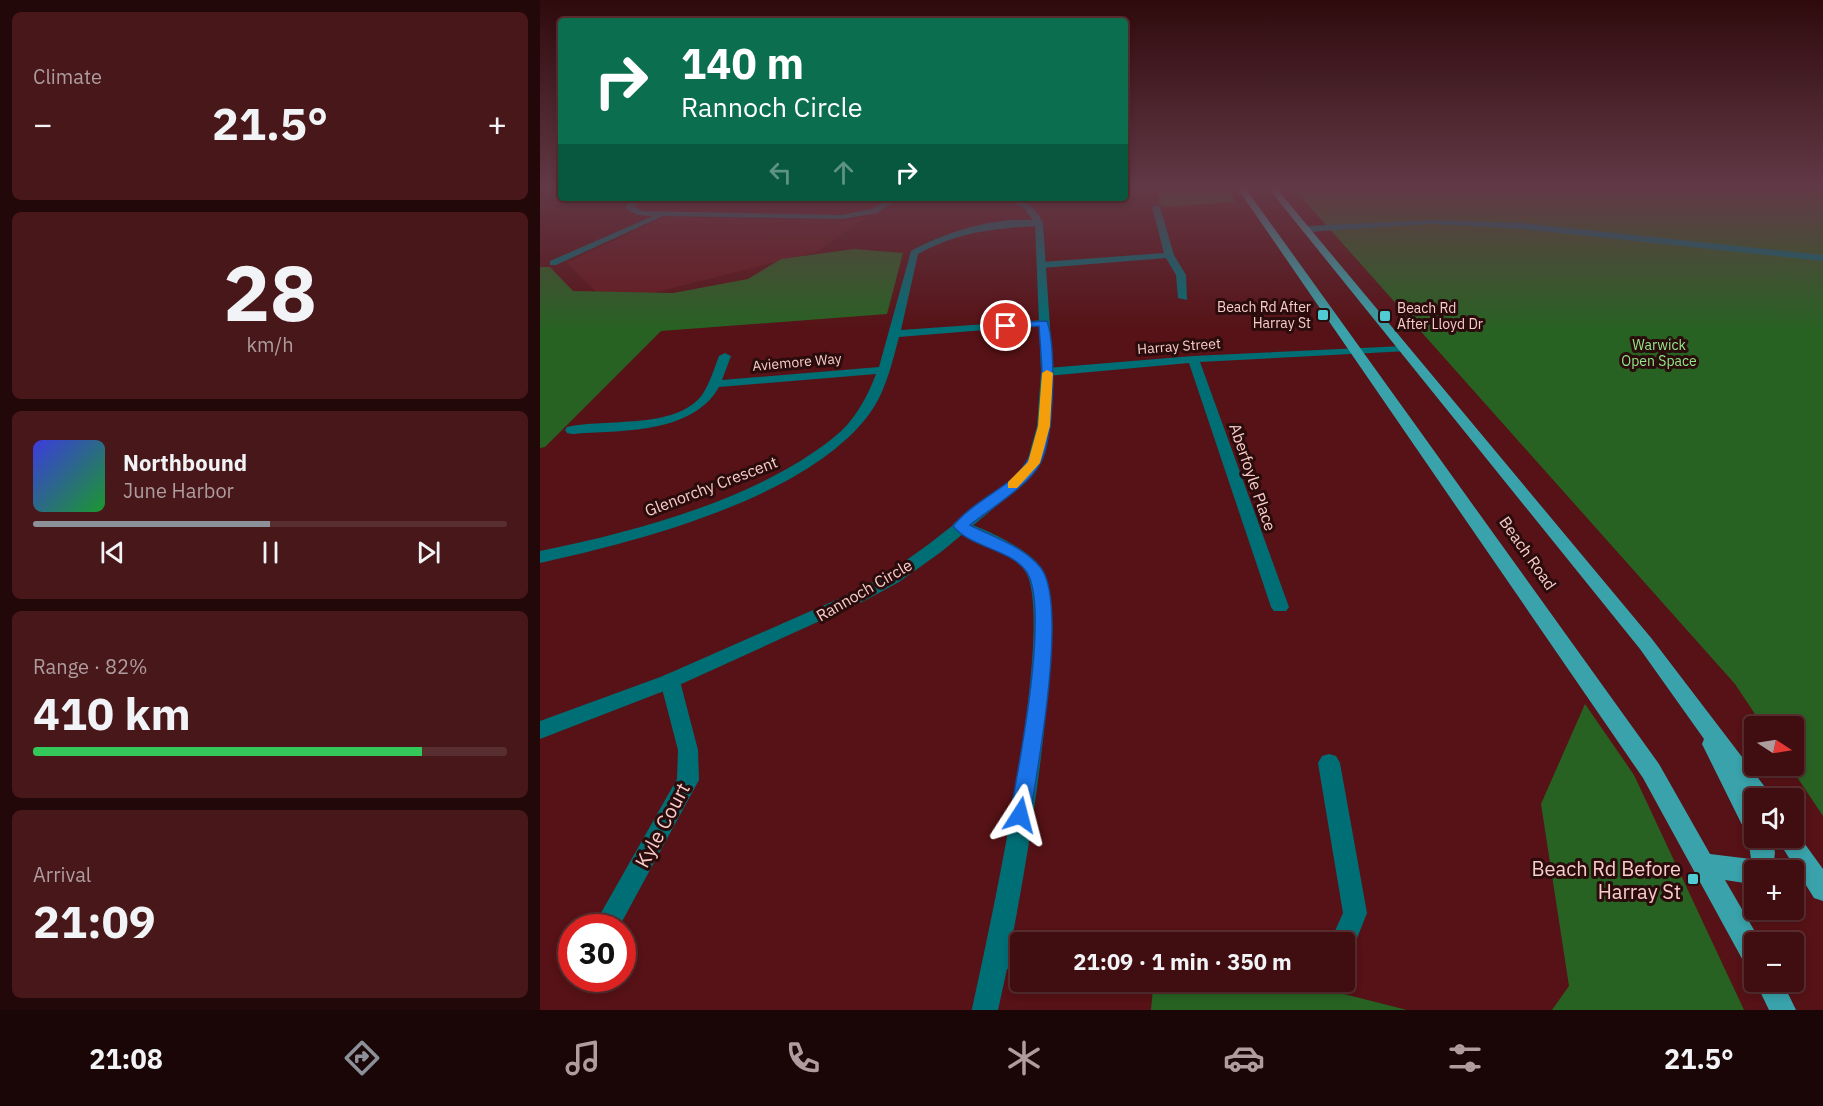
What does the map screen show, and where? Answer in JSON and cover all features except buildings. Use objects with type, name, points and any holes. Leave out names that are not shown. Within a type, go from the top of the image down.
[{"type":"main road","name":"Beach Road","points":[[1275,236],[1651,771],[1744,937]]},
{"type":"main road","name":"Beach Road","points":[[1313,236],[1646,644],[1753,788]]},
{"type":"main road","points":[[1693,706],[1744,807]]},
{"type":"main road","points":[[1704,866],[1752,872],[1762,866],[1762,848]]},
{"type":"main road","points":[[1795,848],[1823,889]]},
{"type":"main road","points":[[1774,992],[1783,1010]]},
{"type":"street","points":[[553,263],[614,236]]},
{"type":"street","name":"Glenorchy Crescent","points":[[540,557],[659,525],[731,500],[795,471],[833,446],[856,424],[871,401],[894,334],[914,253],[945,236]]},
{"type":"street","name":"Rannoch Circle","points":[[540,730],[670,681],[860,596],[893,578],[1018,481],[1034,463],[1044,426],[1047,372],[1041,236]]},
{"type":"street","points":[[1164,236],[1169,255],[1181,275],[1183,298]]},
{"type":"street","points":[[1617,236],[1823,258]]},
{"type":"street","points":[[1042,265],[1169,255]]},
{"type":"street","points":[[894,334],[1044,323]]},
{"type":"street","name":"Harray Street","points":[[1047,372],[1193,359],[1401,346]]},
{"type":"street","points":[[572,430],[667,418],[701,402],[715,384],[725,356]]},
{"type":"street","name":"Aberfoyle Place","points":[[1193,359],[1280,607]]},
{"type":"street","name":"Aviemore Way","points":[[715,384],[882,370]]},
{"type":"street","points":[[960,526],[1025,560],[1036,572],[1043,613],[1040,697],[1008,956],[985,1010]]},
{"type":"street","name":"Kyle Court","points":[[612,914],[688,780],[688,750],[670,681]]},
{"type":"street","points":[[1329,763],[1355,913],[1347,932]]},
{"type":"shaded area","points":[[623,236],[839,236],[816,252],[609,304],[566,263]]},
{"type":"green space","name":"Warwick Open Space","points":[[1336,236],[1823,236],[1823,816],[1796,776],[1804,776],[1804,716],[1756,716],[1735,684]]},
{"type":"green space","points":[[854,249],[903,253],[887,314],[661,331],[545,447],[540,448],[540,267],[550,267],[573,291],[673,293],[748,279],[781,259]]},
{"type":"green space","points":[[1585,704],[1634,775],[1744,1010],[1552,1010],[1569,986],[1541,804]]},
{"type":"green space","points":[[1153,992],[1303,992],[1340,993],[1407,1010],[1151,1010]]},
{"type":"slow traffic","points":[[1013,485],[1034,463],[1044,426],[1047,373]]},
{"type":"place","name":"Beach Rd After Harray St","points":[[1323,315]]},
{"type":"place","name":"Beach Rd After Lloyd Dr","points":[[1385,316]]},
{"type":"place","name":"Beach Rd Before Harray St","points":[[1693,879]]},
{"type":"route","points":[[1006,326],[1044,323],[1047,372],[1044,426],[1034,463],[1018,481],[960,526],[1025,560],[1036,572],[1041,595],[1043,651],[1040,697],[1020,815]]}]
